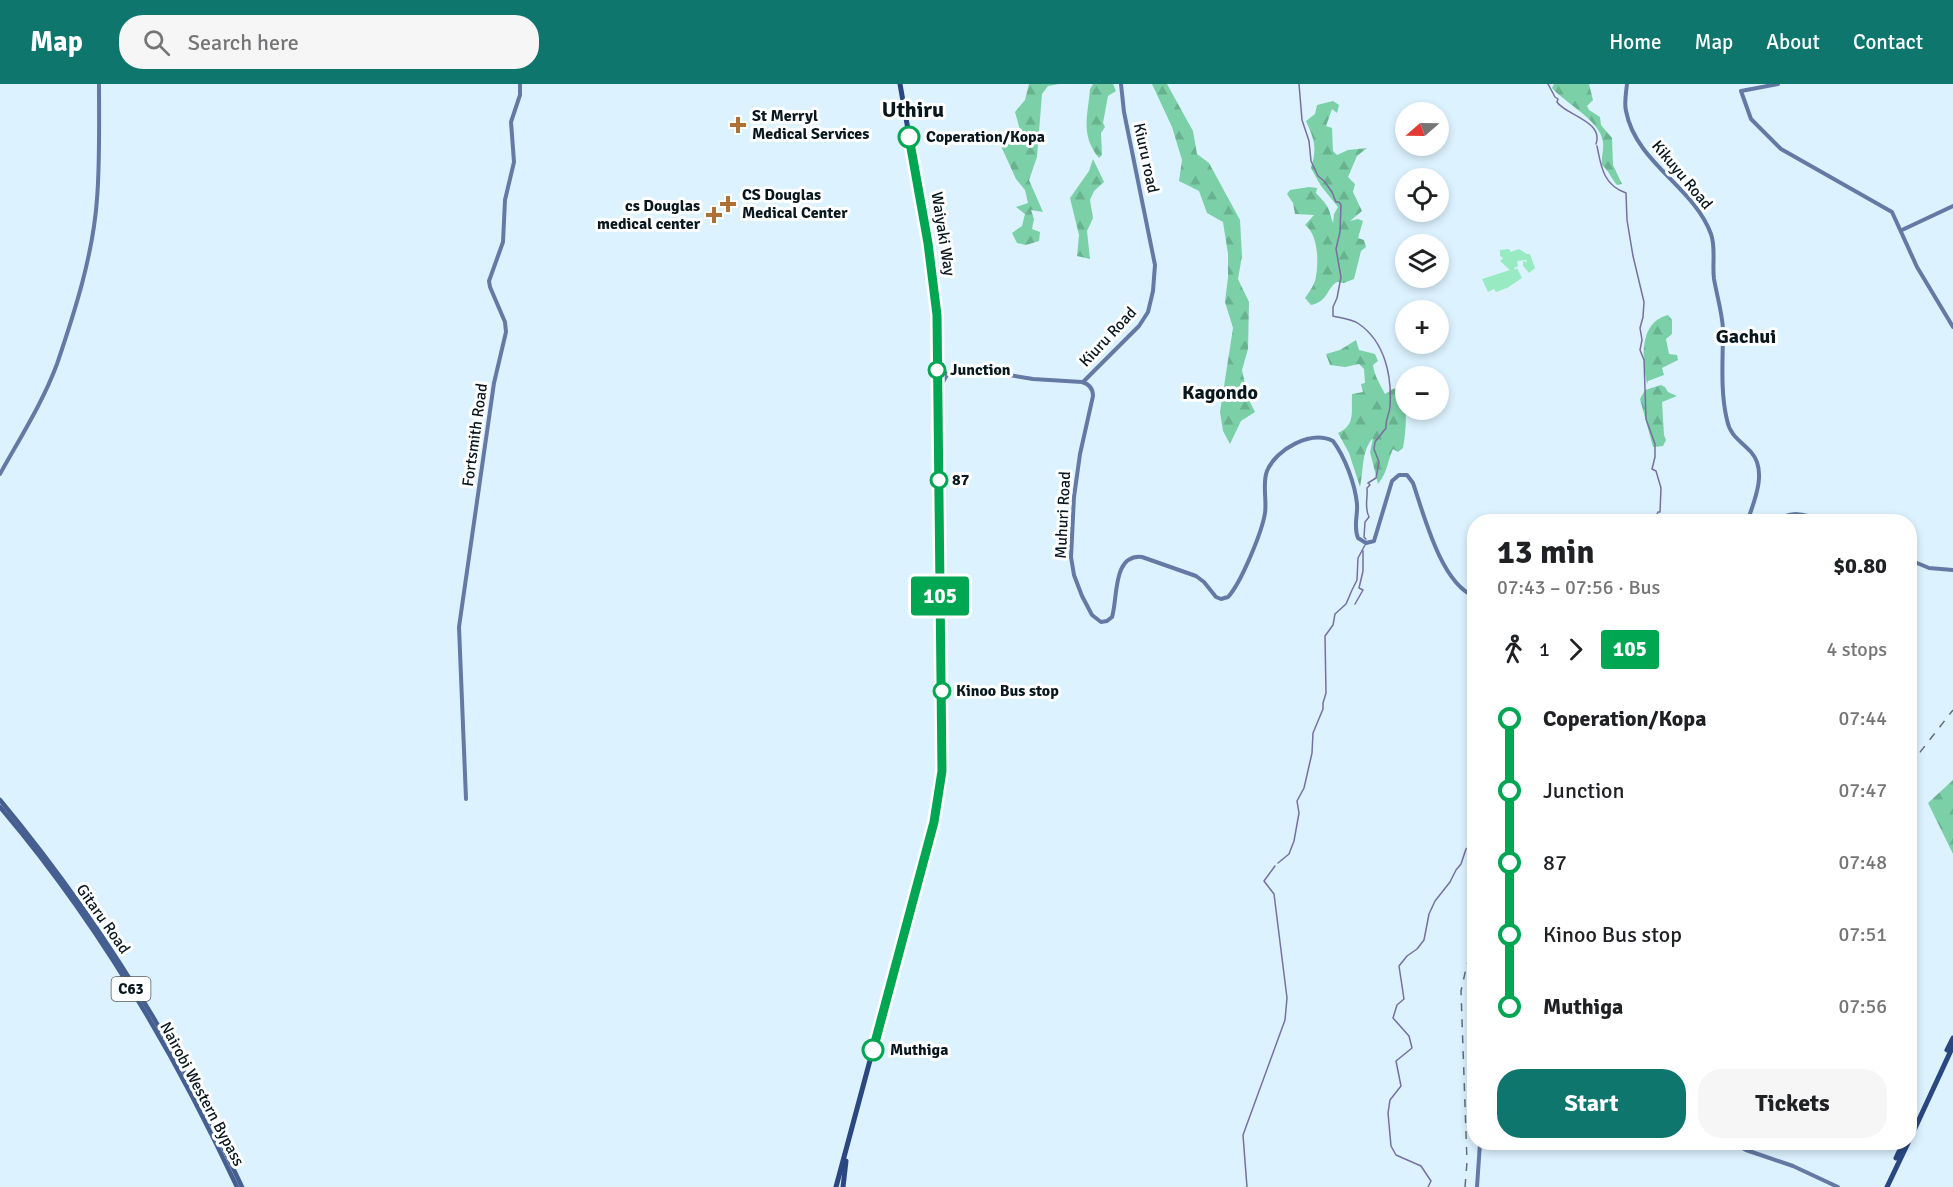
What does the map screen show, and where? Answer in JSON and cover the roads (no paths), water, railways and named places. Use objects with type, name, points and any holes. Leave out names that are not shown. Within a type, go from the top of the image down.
[{"type":"highway","name":"Waiyaki Way","points":[[901,84],[939,298],[940,425]]},
{"type":"highway","name":"Waiyaki Way","points":[[901,84],[935,291],[940,425]]},
{"type":"highway","points":[[839,1187],[941,803],[945,773],[940,425]]},
{"type":"highway","points":[[839,1187],[938,801],[942,771],[943,691]]},
{"type":"highway","points":[[1917,1115],[1953,1038]]},
{"type":"highway","points":[[1917,1124],[1953,1046]]},
{"type":"highway","points":[[1885,1187],[1902,1150]]},
{"type":"main road","points":[[0,474],[33,415],[56,364],[84,274],[97,201],[99,84]]},
{"type":"main road","name":"Fortsmith Road","points":[[466,799],[459,627],[494,383],[506,332],[505,322],[491,292],[489,281],[503,242],[505,200],[514,162],[511,122],[520,95],[520,84]]},
{"type":"main road","name":"Kiuru road","points":[[1121,84],[1124,112],[1149,236]]},
{"type":"main road","name":"Kikuyu Road","points":[[1627,84],[1625,110],[1639,142],[1652,160],[1687,196],[1699,212],[1711,235],[1714,279],[1722,319],[1723,397],[1726,416],[1732,433],[1754,456],[1759,469],[1750,514]]},
{"type":"main road","points":[[1778,84],[1741,91],[1751,119],[1781,149],[1892,212],[1917,267],[1953,327]]},
{"type":"main road","points":[[1902,230],[1953,206]]},
{"type":"main road","name":"Kiuru Road","points":[[1082,382],[1139,326],[1148,312],[1155,268],[1149,236]]},
{"type":"main road","points":[[941,367],[947,375]]},
{"type":"main road","points":[[941,385],[947,375],[973,369],[1052,381],[1082,382]]},
{"type":"main road","name":"Muhuri Road","points":[[1082,382],[1089,384],[1093,396],[1080,454],[1074,497],[1071,557],[1074,575],[1082,596],[1092,615],[1098,620],[1107,621],[1113,617],[1118,580],[1126,564],[1135,557],[1142,557],[1196,576],[1216,597],[1221,599],[1228,597],[1243,571],[1263,520],[1267,470],[1291,445],[1316,438],[1333,441],[1341,456],[1355,496],[1357,509],[1355,530],[1358,538],[1366,543],[1374,541],[1392,481],[1399,475],[1407,475],[1413,483],[1441,557],[1461,589],[1467,592]]},
{"type":"main road","points":[[1917,563],[1929,568],[1953,570]]},
{"type":"main road","name":"Gitaru Road","points":[[0,800],[64,884],[140,995],[194,1089],[243,1187]]},
{"type":"main road","name":"Nairobi Western Bypass","points":[[0,807],[98,937],[196,1101],[237,1187]]},
{"type":"main road","points":[[1477,1187],[1480,1150]]},
{"type":"main road","points":[[1746,1150],[1793,1166],[1838,1187]]},
{"type":"waterway","points":[[1299,84],[1302,120],[1309,141],[1311,161],[1318,176],[1332,192],[1336,202],[1341,205],[1340,232],[1336,249],[1341,277],[1333,307],[1333,316],[1356,322],[1368,331],[1381,350],[1390,383],[1390,409],[1386,428],[1375,442],[1374,449],[1379,462],[1376,478],[1368,483],[1370,485],[1367,488],[1366,506],[1369,517],[1365,522],[1364,537],[1366,539]]},
{"type":"waterway","points":[[1548,84],[1561,107],[1582,119],[1594,130],[1597,136],[1596,144]]},
{"type":"waterway","points":[[1597,146],[1604,174],[1612,185],[1626,193],[1627,220],[1644,302],[1640,328],[1642,340],[1640,350],[1644,360],[1646,419],[1655,444],[1652,469],[1656,471],[1661,488],[1660,512],[1657,514]]},
{"type":"waterway","points":[[1278,863],[1289,854],[1294,841],[1299,813],[1297,801],[1304,788],[1312,753],[1313,733],[1323,709],[1326,693],[1325,636],[1333,625],[1335,614],[1346,604],[1357,580],[1358,558],[1365,545]]},
{"type":"waterway","points":[[1355,604],[1363,590],[1359,588],[1363,571],[1363,551]]},
{"type":"waterway","points":[[1428,1187],[1431,1181],[1421,1166],[1396,1155],[1391,1146],[1388,1113],[1390,1100],[1401,1086],[1396,1061],[1412,1048],[1409,1036],[1393,1018],[1397,1005],[1404,999],[1399,966],[1424,940],[1429,914],[1435,901],[1461,864],[1467,848]]},
{"type":"waterway","points":[[1247,1187],[1243,1135],[1285,1020],[1287,998],[1274,894],[1264,881],[1275,866]]},
{"type":"railway","points":[[1917,756],[1953,710]]},
{"type":"railway","points":[[1465,1187],[1467,1162],[1461,991],[1467,964]]},
{"type":"place","name":"St Merryl Medical Services","points":[[738,125]]},
{"type":"place","name":"Coperation/Kopa","points":[[909,137]]},
{"type":"place","name":"CS Douglas Medical Center","points":[[728,204]]},
{"type":"place","name":"cs Douglas medical center","points":[[714,215]]},
{"type":"place","name":"Junction","points":[[937,370]]},
{"type":"place","name":"87","points":[[939,480]]},
{"type":"place","name":"Kinoo Bus stop","points":[[942,691]]},
{"type":"place","name":"Muthiga","points":[[873,1050]]},
{"type":"district","name":"Uthiru","points":[[913,109]]},
{"type":"district","name":"Gachui","points":[[1746,336]]},
{"type":"district","name":"Kagondo","points":[[1220,392]]}]
